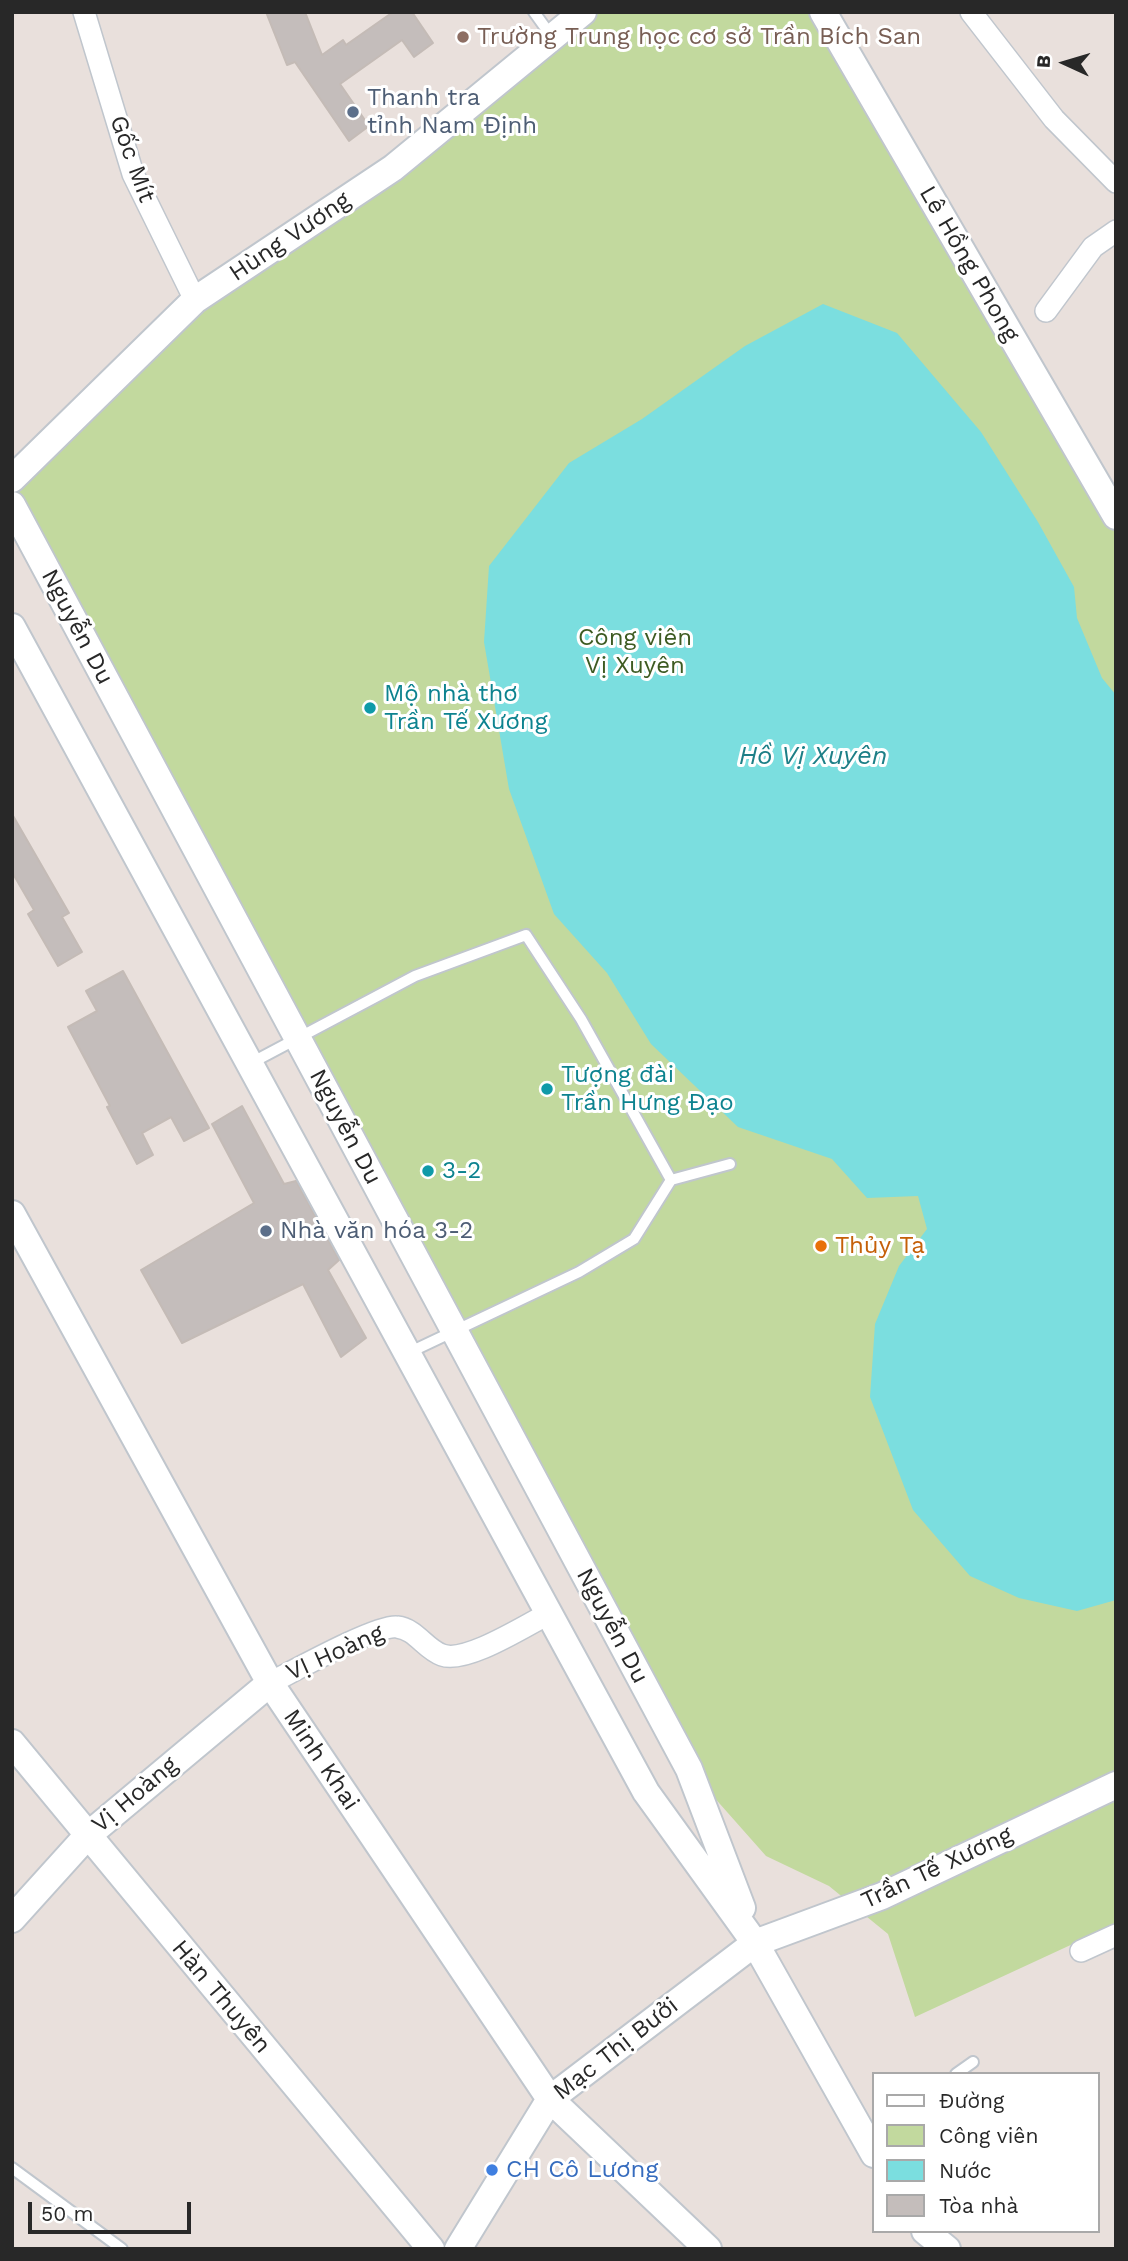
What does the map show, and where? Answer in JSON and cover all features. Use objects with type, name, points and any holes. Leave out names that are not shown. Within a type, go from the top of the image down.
[{"type":"street","name":"Gốc Mít","points":[[84,12],[133,174],[195,300]]},
{"type":"street","name":"Hùng Vương","points":[[12,480],[195,300],[393,168],[583,12]]},
{"type":"street","name":"Lê Hồng Phong","points":[[823,12],[1116,516]]},
{"type":"street","points":[[971,12],[1054,119],[1116,182]]},
{"type":"street","points":[[1046,311],[1093,247],[1116,230]]},
{"type":"street","name":"Nguyễn Du","points":[[12,505],[689,1769],[755,1943]]},
{"type":"street","name":"Nguyễn Du","points":[[12,626],[646,1792],[755,1943],[871,2139]]},
{"type":"street","name":"Minh Khai","points":[[12,1214],[270,1683],[550,2099],[708,2249]]},
{"type":"street","name":"VỊ Hoàng","points":[[270,1683],[376,1632],[396,1626],[412,1632],[426,1646],[444,1656],[463,1657],[550,1613]]},
{"type":"street","name":"Vị Hoàng","points":[[12,1919],[87,1836],[270,1683]]},
{"type":"street","name":"Hàn Thuyên","points":[[12,1743],[431,2249]]},
{"type":"street","name":"Trần Tế Xương","points":[[755,1943],[882,1896],[1116,1785]]},
{"type":"street","points":[[1081,1951],[1116,1935]]},
{"type":"street","name":"Mạc Thị Bưởi","points":[[458,2249],[550,2099],[755,1943]]},
{"type":"street","points":[[927,2233],[947,2249]]},
{"type":"lane","points":[[534,12],[552,37]]},
{"type":"lane","points":[[251,1063],[415,976],[526,935],[581,1019],[671,1180]]},
{"type":"lane","points":[[408,1353],[579,1272],[634,1239],[671,1180],[730,1164]]},
{"type":"lane","points":[[959,2072],[973,2062]]},
{"type":"lane","points":[[12,2168],[122,2249]]},
{"type":"green space","name":"Công viên Vị Xuyên","points":[[583,12],[822,12],[1116,522],[1116,1924],[915,2017],[888,1934],[829,1886],[766,1856],[689,1769],[12,505],[12,479],[195,300]]},
{"type":"water","name":"Hồ Vị Xuyên","points":[[823,304],[897,333],[981,432],[1038,522],[1074,587],[1077,618],[1102,678],[1116,695],[1116,1600],[1077,1611],[1019,1598],[970,1576],[913,1510],[870,1397],[875,1324],[899,1266],[927,1229],[918,1196],[867,1198],[832,1159],[738,1127],[651,1044],[607,973],[554,914],[509,789],[484,642],[489,566],[569,463],[642,419],[745,346]]},
{"type":"building","points":[[266,12],[305,12],[322,55],[343,40],[346,45],[393,12],[412,12],[433,43],[414,57],[402,40],[340,84],[369,126],[349,141],[295,62],[287,65]]},
{"type":"building","points":[[12,814],[69,913],[62,917],[82,952],[58,966],[28,914],[34,910],[12,872]]},
{"type":"building","points":[[123,971],[209,1128],[184,1141],[171,1117],[142,1133],[153,1155],[137,1164],[68,1027],[97,1011],[86,991]]},
{"type":"building","name":"Nhà văn hóa 3-2","points":[[242,1106],[284,1184],[296,1181],[339,1260],[328,1270],[366,1338],[341,1357],[303,1284],[182,1343],[141,1270],[254,1203],[212,1124]]},
{"type":"place","name":"Trường Trung học cơ sở Trần Bích San","points":[[463,37]]},
{"type":"place","name":"Thanh tra tỉnh Nam Định","points":[[353,112]]},
{"type":"place","name":"Mộ nhà thơ Trần Tế Xương","points":[[370,708]]},
{"type":"place","name":"Tượng đài Trần Hưng Đạo","points":[[547,1089]]},
{"type":"place","name":"3-2","points":[[428,1171]]},
{"type":"place","name":"Nhà văn hóa 3-2","points":[[266,1231]]},
{"type":"place","name":"Thủy Tạ","points":[[821,1246]]},
{"type":"place","name":"CH Cô Lương","points":[[492,2170]]}]
